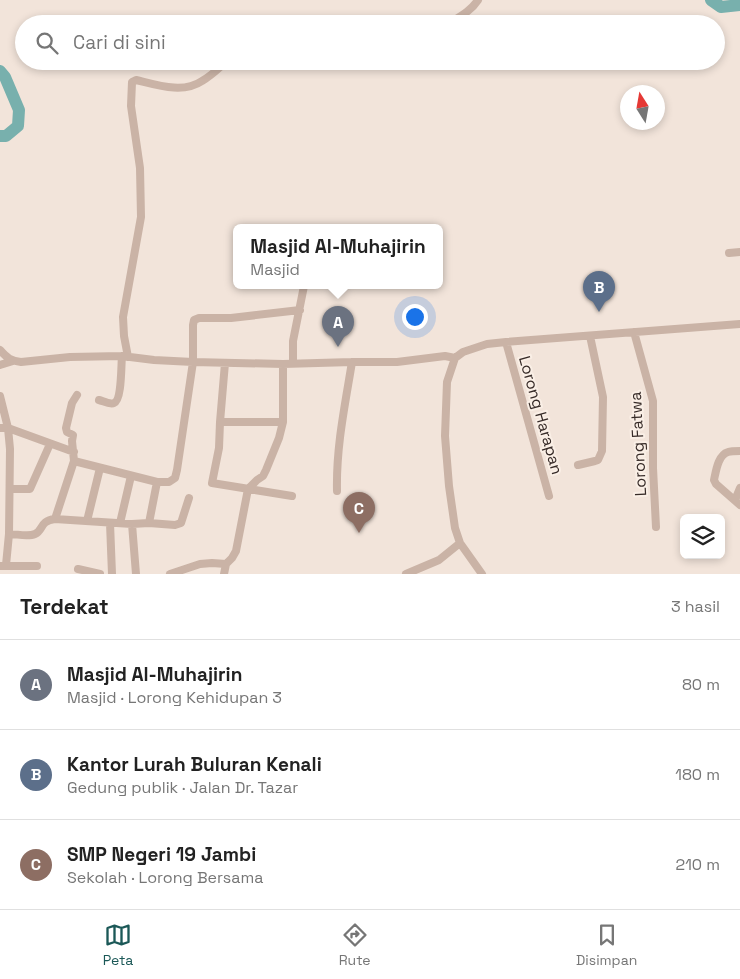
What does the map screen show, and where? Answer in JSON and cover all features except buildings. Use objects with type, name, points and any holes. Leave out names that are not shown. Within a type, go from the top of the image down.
[{"type":"street","points":[[462,15],[478,0]]},
{"type":"street","points":[[98,400],[114,403],[119,394],[125,357],[123,317],[141,217],[140,168],[131,106],[132,82],[136,80],[178,88],[191,86],[202,81],[216,70]]},
{"type":"street","points":[[729,254],[740,252]]},
{"type":"street","points":[[293,363],[293,341],[304,289]]},
{"type":"street","points":[[74,461],[156,482],[169,482],[175,478],[193,362],[193,321],[195,319],[231,318],[300,310]]},
{"type":"street","points":[[482,574],[460,544],[455,528],[449,486],[445,436],[447,382],[455,358],[463,352],[487,344],[740,324]]},
{"type":"street","name":"Lorong Fatwa","points":[[634,332],[653,401],[656,527]]},
{"type":"street","points":[[578,465],[595,462],[602,451],[603,397],[590,336]]},
{"type":"street","name":"Lorong Harapan","points":[[506,342],[550,496]]},
{"type":"street","points":[[0,350],[13,361]]},
{"type":"street","points":[[0,365],[13,361],[70,357],[125,357],[193,362],[283,364],[397,362],[445,356],[455,358]]},
{"type":"street","points":[[337,491],[336,467],[352,362]]},
{"type":"street","points":[[226,363],[219,448],[212,483],[292,496]]},
{"type":"street","points":[[224,574],[226,564],[236,551],[248,489],[263,476],[279,438],[283,422],[283,364]]},
{"type":"street","points":[[54,519],[74,461],[73,435],[67,432],[66,428],[72,402],[78,395]]},
{"type":"street","points":[[0,396],[4,428],[10,449],[9,534],[3,565],[37,566]]},
{"type":"street","points":[[220,422],[283,422]]},
{"type":"street","points":[[4,428],[74,452]]},
{"type":"street","points":[[10,489],[30,489],[50,444]]},
{"type":"street","points":[[740,451],[727,452],[722,456],[718,462],[714,480],[716,484],[737,502],[740,488]]},
{"type":"street","points":[[87,521],[100,468]]},
{"type":"street","points":[[120,523],[130,476]]},
{"type":"street","points":[[149,523],[156,482]]},
{"type":"street","points":[[0,498],[9,498]]},
{"type":"street","points":[[9,534],[34,534],[39,531],[42,524],[47,520],[54,519],[175,525],[180,524],[182,521],[189,498]]},
{"type":"street","points":[[110,523],[112,574]]},
{"type":"street","points":[[132,524],[136,574]]},
{"type":"street","points":[[406,574],[439,560],[460,544]]},
{"type":"street","points":[[170,574],[200,564],[226,564]]},
{"type":"street","points":[[78,569],[100,574]]},
{"type":"waterway","points":[[711,0],[721,7],[740,5]]},
{"type":"waterway","points":[[0,71],[5,77],[19,110],[18,126],[6,136],[0,136]]},
{"type":"place","name":"Kantor Lurah Buluran Kenali","points":[[599,312]]},
{"type":"place","name":"Masjid Al-Muhajirin","points":[[338,347]]},
{"type":"place","name":"SMP Negeri 19 Jambi","points":[[359,533]]}]
